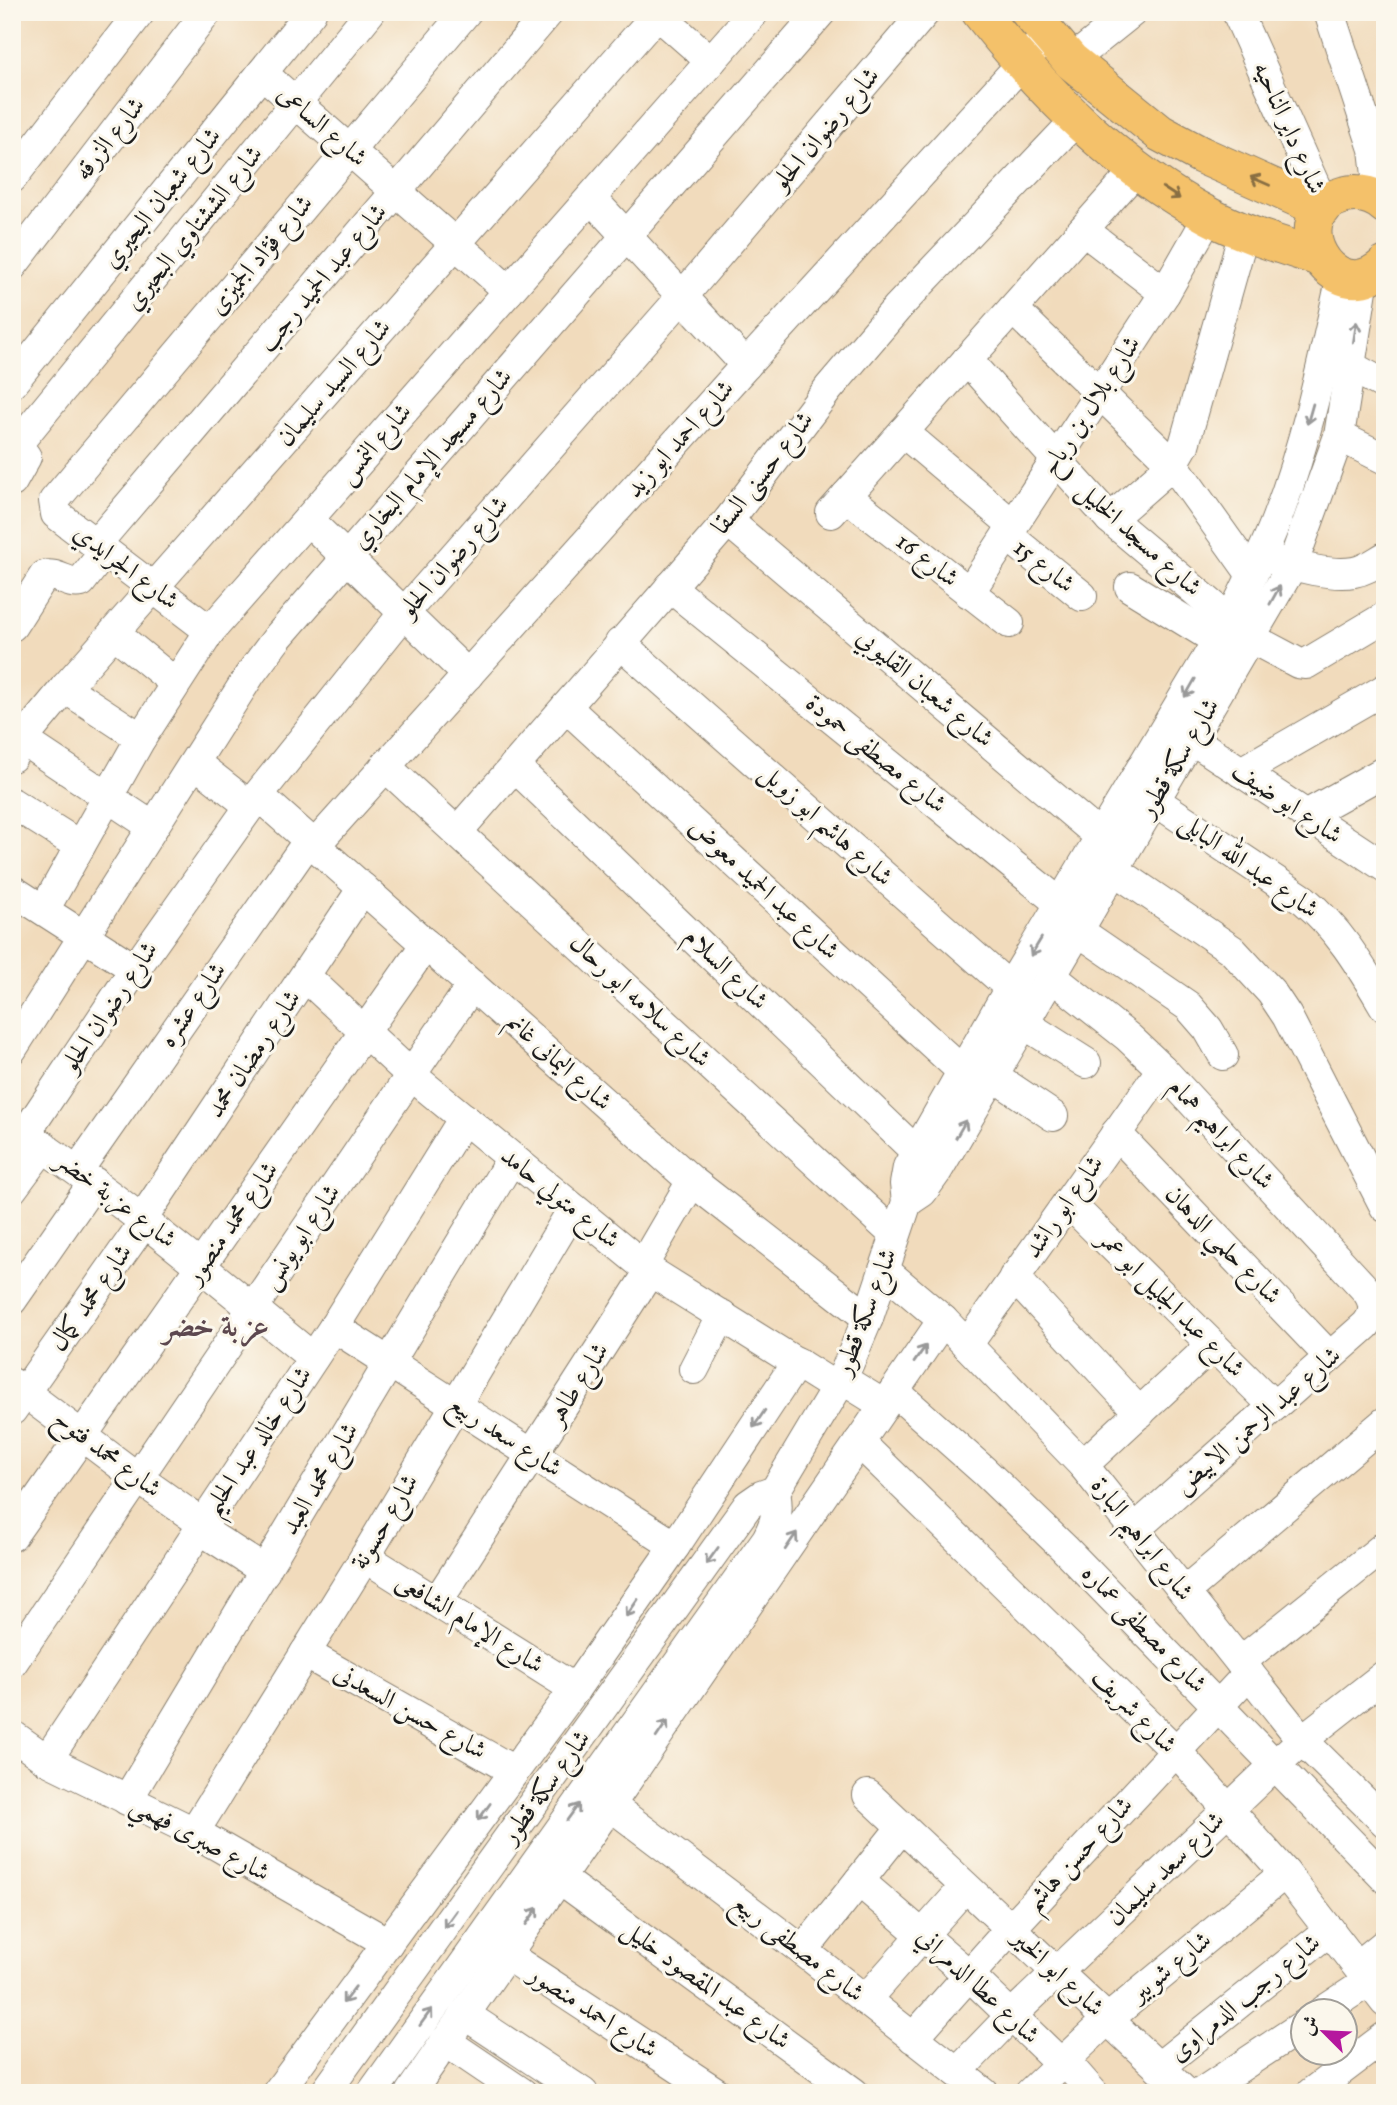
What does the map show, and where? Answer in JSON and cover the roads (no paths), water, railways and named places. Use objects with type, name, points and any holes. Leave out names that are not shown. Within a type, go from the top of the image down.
[{"type":"main road","points":[[980,12],[1020,63],[1076,120],[1136,170],[1209,216],[1244,232],[1365,275]]},
{"type":"main road","points":[[1049,36],[1160,133],[1201,155],[1323,208]]},
{"type":"main road","points":[[1365,275],[1314,245],[1316,220],[1323,208],[1336,197],[1352,193],[1367,194],[1383,203]]},
{"type":"street","points":[[12,178],[140,12]]},
{"type":"street","name":"شارع الزرقه","points":[[12,266],[207,12]]},
{"type":"street","name":"شارع شعبان البحيري","points":[[12,383],[311,12]]},
{"type":"street","name":"شارع الششتاوي البحيري","points":[[15,441],[370,12]]},
{"type":"street","name":"شارع فؤاد الجميزى","points":[[57,497],[466,12]]},
{"type":"street","name":"شارع عبد الحميد رجب","points":[[12,626],[44,576],[53,575],[71,583],[80,582],[101,548],[549,12]]},
{"type":"street","name":"شارع النمس","points":[[44,910],[141,738],[210,631],[754,12]]},
{"type":"street","name":"شارع مسجد الإمام البخاري","points":[[12,1049],[251,673],[278,637],[821,12]]},
{"type":"street","name":"شارع رضوان الحلو","points":[[12,1189],[27,1135],[135,969],[254,801],[404,613],[682,297],[925,12]]},
{"type":"street","name":"شارع احمد ابو زيد","points":[[312,843],[468,675],[1020,63],[1049,36],[1132,12]]},
{"type":"street","name":"شارع داير الناحيه","points":[[1237,12],[1323,208]]},
{"type":"street","points":[[1329,12],[1374,149],[1383,203]]},
{"type":"street","points":[[657,13],[711,61]]},
{"type":"street","name":"شارع السيد سليمان","points":[[16,743],[657,13]]},
{"type":"street","name":"شارع الساعى","points":[[262,73],[509,291]]},
{"type":"street","name":"شارع حسنى السقا","points":[[457,832],[728,521],[829,388],[898,307],[1076,120]]},
{"type":"street","points":[[903,432],[1136,170]]},
{"type":"street","points":[[591,198],[746,365]]},
{"type":"street","name":"شارع بلال بن رباح","points":[[969,593],[1165,293],[1209,216]]},
{"type":"street","points":[[1083,230],[1165,293]]},
{"type":"street","points":[[1110,519],[1173,464],[1184,445],[1244,232]]},
{"type":"street","name":"شارع سكة قطور","points":[[927,1161],[992,1075],[1022,1006],[1233,633],[1292,566],[1339,436],[1365,275]]},
{"type":"street","name":"شارع سكة قطور","points":[[1107,854],[1154,800],[1190,738],[1294,471],[1319,382],[1365,275]]},
{"type":"street","points":[[1013,309],[1173,464],[1257,566],[1292,566],[1346,573],[1381,568]]},
{"type":"street","name":"شارع مسجد الخليل","points":[[967,360],[1110,519],[1233,633]]},
{"type":"street","points":[[1350,366],[1385,385]]},
{"type":"street","name":"شارع 16","points":[[903,432],[839,505],[969,593],[1009,624]]},
{"type":"street","name":"شارع 15","points":[[903,432],[1082,596]]},
{"type":"street","points":[[1339,436],[1385,459]]},
{"type":"street","points":[[12,482],[26,457],[15,441]]},
{"type":"street","name":"شارع الجرايدي","points":[[57,497],[53,505],[56,514],[210,631]]},
{"type":"street","points":[[308,520],[468,675]]},
{"type":"street","name":"شارع شعبان القليوبي","points":[[728,521],[1107,854],[1231,950],[1271,992],[1287,1016],[1385,1207]]},
{"type":"street","name":"شارع مصطفى حمودة","points":[[670,587],[1074,918],[1188,1006],[1208,1029],[1223,1055]]},
{"type":"street","points":[[1130,587],[1297,663],[1306,664],[1385,617]]},
{"type":"street","points":[[114,633],[175,683]]},
{"type":"street","name":"شارع هاشم ابو زويل","points":[[620,643],[1086,1063]]},
{"type":"street","points":[[65,688],[141,738]]},
{"type":"street","points":[[1241,772],[1385,689]]},
{"type":"street","name":"شارع عبد الحميد معوض","points":[[566,707],[962,1071]]},
{"type":"street","name":"شارع ابو ضيف","points":[[1190,738],[1382,862]]},
{"type":"street","points":[[16,743],[153,827]]},
{"type":"street","name":"شارع اليمانى غانم","points":[[195,763],[312,843],[692,1181],[868,1318]]},
{"type":"street","name":"شارع سلامه ابو رحال","points":[[385,766],[895,1235]]},
{"type":"street","name":"شارع السلام","points":[[514,766],[927,1161]]},
{"type":"street","points":[[1306,815],[1385,771]]},
{"type":"street","name":"شارع عبد الله البابلى","points":[[1154,800],[1304,900],[1374,964],[1385,1007]]},
{"type":"street","points":[[12,803],[80,846]]},
{"type":"street","name":"شارع عشره","points":[[12,1300],[86,1176],[312,843]]},
{"type":"street","name":"شارع رمضان محمد","points":[[144,1220],[363,888]]},
{"type":"street","points":[[12,890],[135,969]]},
{"type":"street","name":"شارع سكة قطور","points":[[341,2087],[748,1505],[775,1491],[840,1383],[868,1318],[907,1202],[922,1192],[927,1161],[962,1071],[1051,976],[1074,918]]},
{"type":"street","name":"شارع محمد منصور","points":[[12,1536],[426,944]]},
{"type":"street","name":"شارع ابراهيم همام","points":[[1051,976],[1128,1037],[1161,1069],[1366,1290],[1374,1307]]},
{"type":"street","name":"شارع متولي حامد","points":[[306,977],[411,1074],[646,1268],[797,1362],[840,1383]]},
{"type":"street","name":"شارع ابو يونس","points":[[12,1663],[472,985]]},
{"type":"street","name":"شارع ابو راشد","points":[[967,1345],[1161,1069]]},
{"type":"street","points":[[992,1075],[1053,1116]]},
{"type":"street","name":"شارع خالد عبد الحليم","points":[[47,1760],[334,1327],[464,1118]]},
{"type":"street","name":"شارع حلمي الدهان","points":[[1116,1133],[1330,1357]]},
{"type":"street","name":"شارع عزبة خضر","points":[[27,1135],[144,1220],[313,1358]]},
{"type":"street","name":"شارع محمد العبد","points":[[127,1800],[512,1158]]},
{"type":"street","name":"شارع طاهر","points":[[437,1602],[533,1454],[646,1268],[692,1181]]},
{"type":"street","name":"شارع عبد الجليل ابو عمر","points":[[1068,1202],[1274,1406]]},
{"type":"street","name":"شارع حسونة","points":[[194,1832],[365,1556],[573,1209]]},
{"type":"street","name":"شارع محمد كمال","points":[[16,1395],[144,1220]]},
{"type":"street","name":"شارع ابراهيم البارة","points":[[884,1270],[943,1320],[1083,1465],[1302,1740],[1385,1822]]},
{"type":"street","points":[[1014,1277],[1140,1413]]},
{"type":"street","name":"شارع عبد الرحمن الابيض","points":[[1135,1530],[1366,1325],[1374,1307]]},
{"type":"street","points":[[694,1368],[722,1315]]},
{"type":"street","points":[[410,2093],[943,1320]]},
{"type":"street","name":"شارع سعد ربيع","points":[[334,1327],[675,1546]]},
{"type":"street","points":[[1083,1465],[1212,1345]]},
{"type":"street","points":[[277,2093],[575,1689],[675,1546],[797,1362]]},
{"type":"street","name":"شارع مصطفى عماره","points":[[840,1383],[889,1398],[984,1471],[1064,1548],[1385,1878]]},
{"type":"street","name":"شارع محمد فتوح","points":[[16,1395],[83,1436],[265,1571]]},
{"type":"street","points":[[1184,1592],[1385,1422]]},
{"type":"street","name":"شارع شريف","points":[[859,1442],[1175,1751],[1285,1873],[1371,1983]]},
{"type":"street","name":"شارع سكة قطور","points":[[372,2093],[767,1539],[775,1523],[778,1508],[775,1491]]},
{"type":"street","name":"شارع حسن هاشم","points":[[913,2038],[1218,1705],[1244,1668],[1385,1546]]},
{"type":"street","name":"شارع الإمام الشافعى","points":[[365,1556],[575,1689]]},
{"type":"street","name":"شارع حسن السعدنى","points":[[305,1653],[514,1771]]},
{"type":"street","name":"شارع سعد سليمان","points":[[957,2072],[1012,2015],[1276,1764],[1302,1740],[1385,1675]]},
{"type":"street","name":"شارع صبرى فهمي","points":[[12,1735],[47,1760],[194,1832],[388,1943]]},
{"type":"street","name":"شارع ابو الخير","points":[[868,1795],[1186,2093]]},
{"type":"street","name":"شارع مصطفى ربيع","points":[[610,1805],[984,2093]]},
{"type":"street","points":[[803,1951],[902,1827]]},
{"type":"street","name":"شارع شوبير","points":[[1030,2093],[1108,2019],[1285,1873]]},
{"type":"street","name":"شارع عبد المقصود خليل","points":[[559,1878],[854,2093]]},
{"type":"street","name":"شارع عطا الدمراني","points":[[859,1881],[969,1975],[1052,2055],[1064,2060],[1093,2093]]},
{"type":"street","points":[[864,2000],[965,1887]]},
{"type":"street","name":"شارع رجب الدمراوى","points":[[1159,2067],[1331,1930]]},
{"type":"street","points":[[1350,1996],[1371,1983],[1385,1944]]},
{"type":"street","name":"شارع احمد منصور","points":[[505,1954],[717,2093]]},
{"type":"street","points":[[464,2014],[583,2093]]},
{"type":"street","points":[[1201,2093],[1288,2036]]},
{"type":"street","points":[[1311,2093],[1385,2037]]},
{"type":"street","points":[[445,2041],[522,2093]]},
{"type":"district","name":"عزبة خضر","points":[[216,1328]]}]
